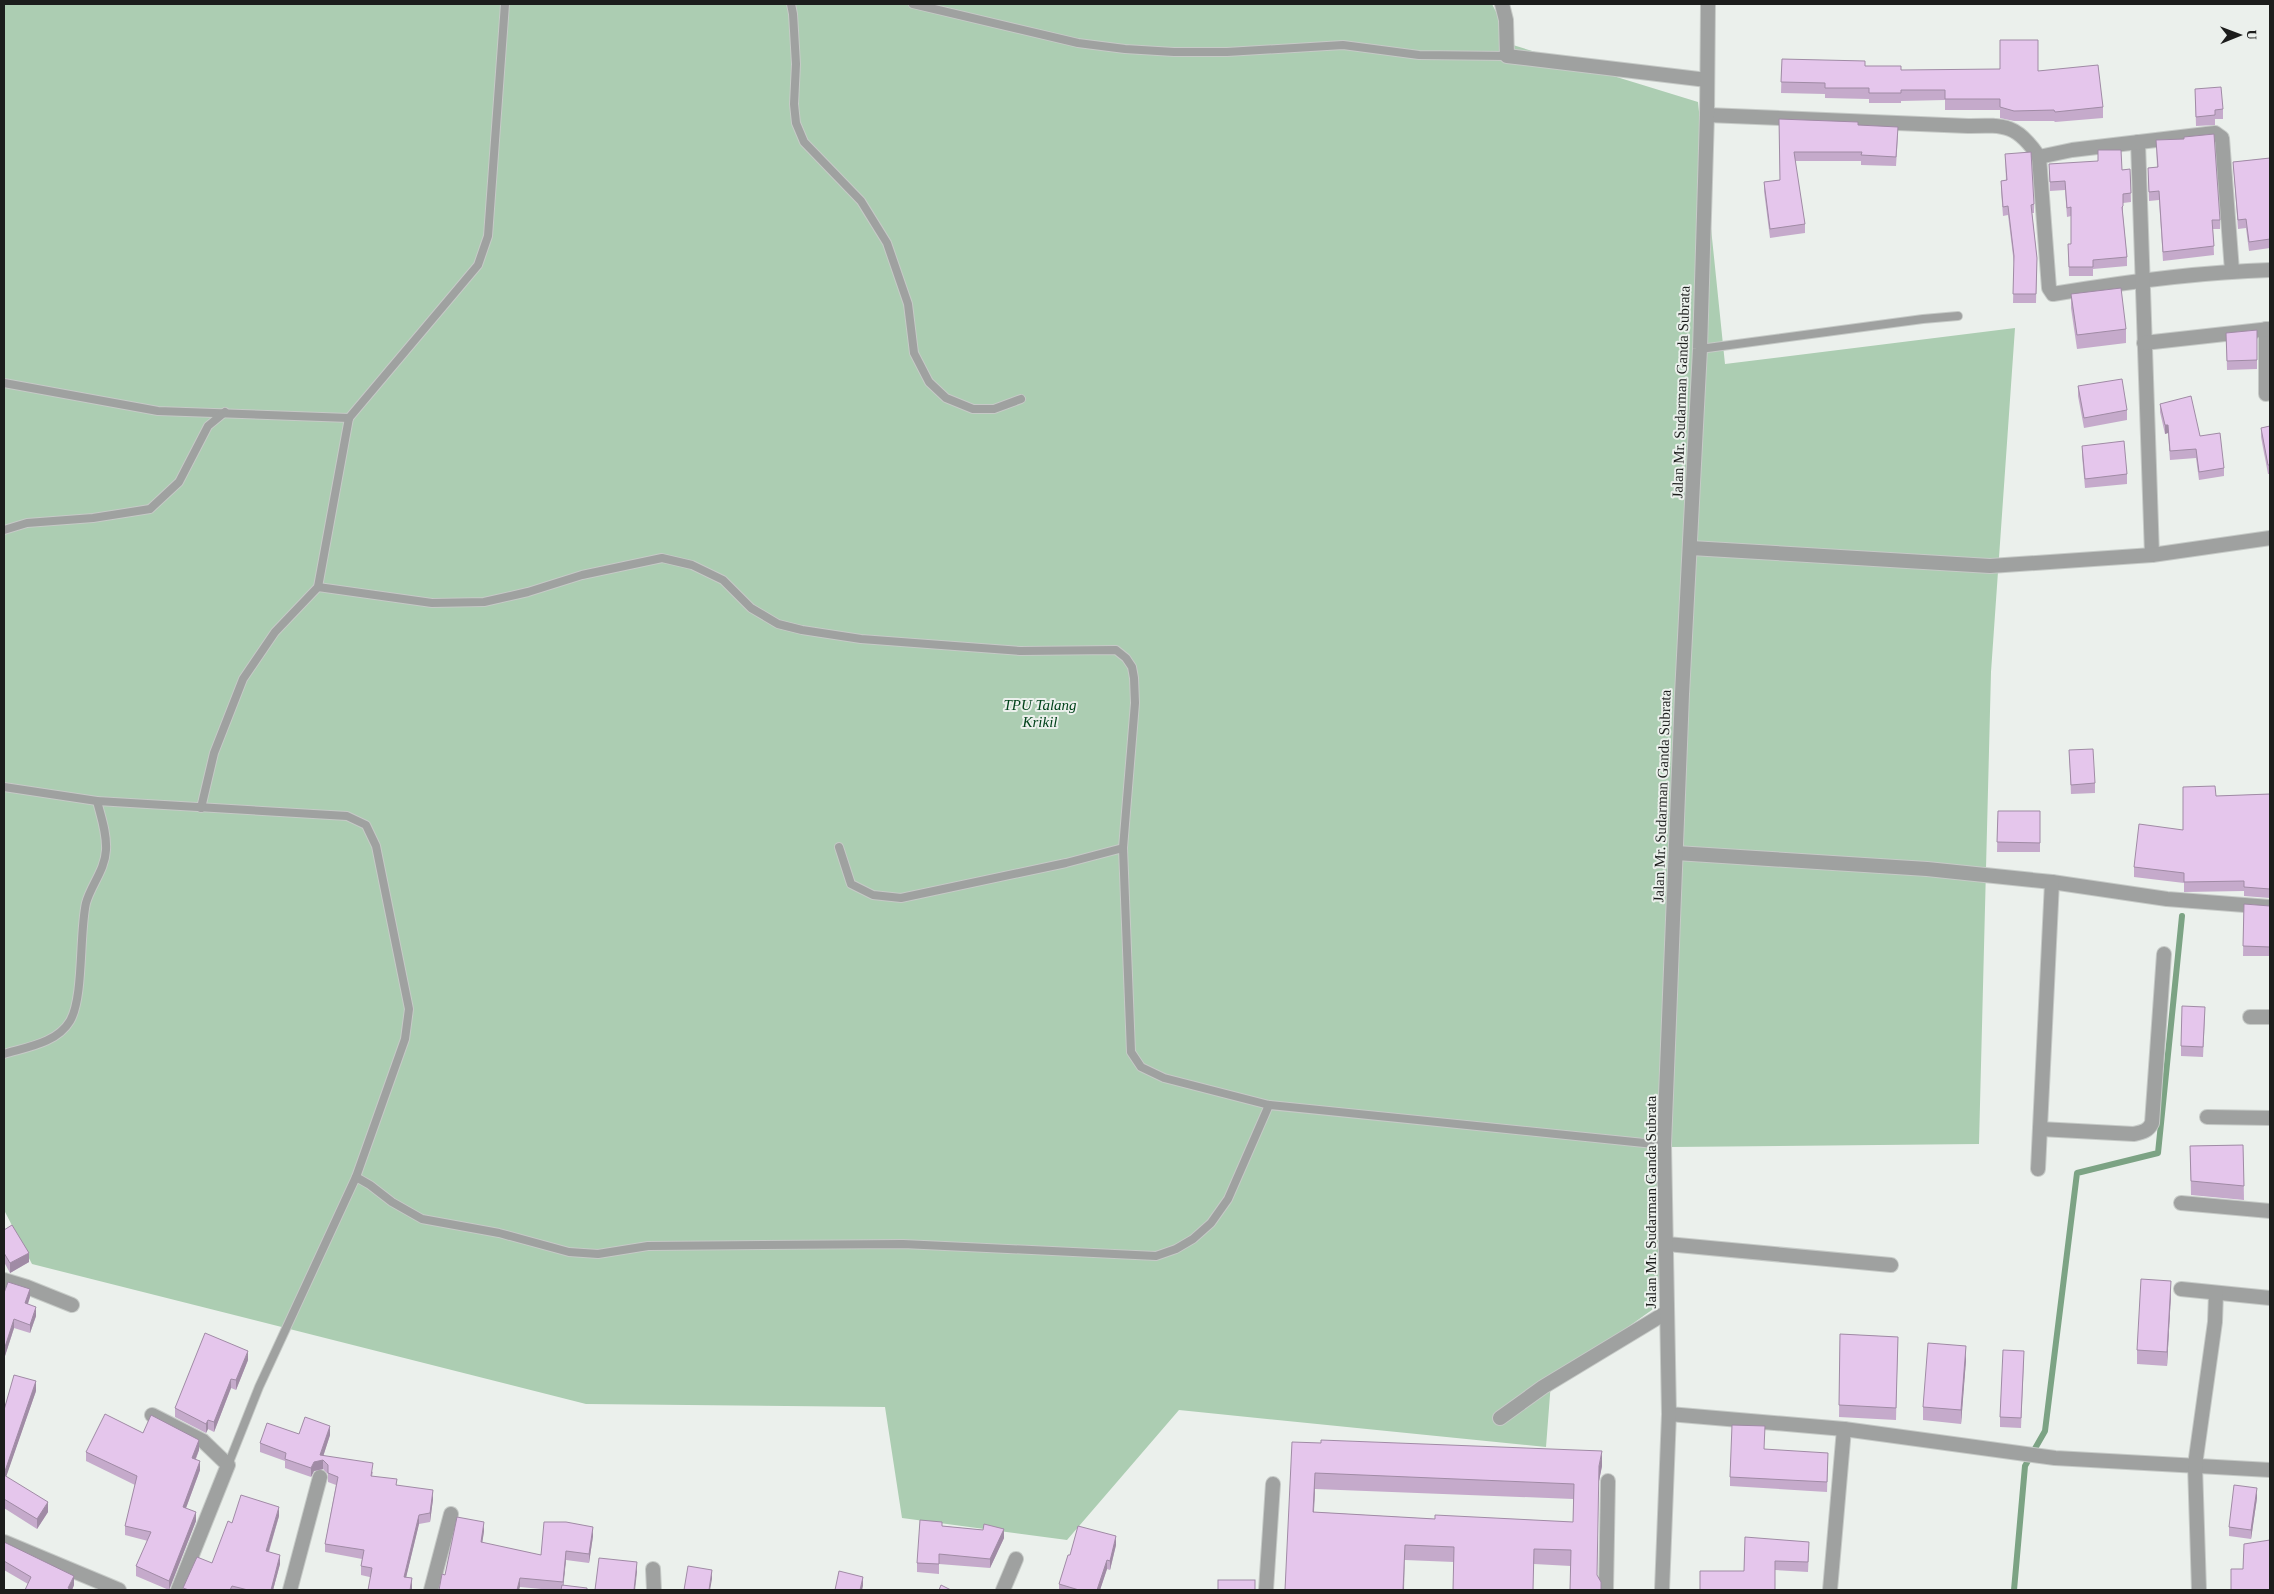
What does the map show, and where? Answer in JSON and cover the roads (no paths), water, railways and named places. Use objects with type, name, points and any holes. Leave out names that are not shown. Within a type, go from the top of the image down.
[{"type":"street","points":[[1502,4],[1506,20],[1506,56],[1706,80]]},
{"type":"street","name":"Jalan Mr. Sudarman Ganda Subrata","points":[[1662,1590],[1669,1414],[1664,1145],[1682,694],[1700,348],[1707,115],[1708,4]]},
{"type":"street","points":[[1707,115],[2004,126],[2017,130],[2028,141],[2039,157],[2048,288],[2051,292],[2232,271],[2270,270]]},
{"type":"street","points":[[2039,157],[2072,150],[2215,133],[2222,138],[2232,271]]},
{"type":"street","points":[[2138,142],[2152,555]]},
{"type":"street","points":[[2144,343],[2268,329],[2266,394]]},
{"type":"street","points":[[1691,548],[1990,566],[2152,555],[2270,538]]},
{"type":"street","points":[[1676,853],[1927,869],[2052,882],[2167,899],[2270,907]]},
{"type":"street","points":[[2038,1169],[2052,882]]},
{"type":"street","points":[[2040,1129],[2134,1134],[2144,1132],[2149,1128],[2152,1123],[2164,954]]},
{"type":"street","points":[[2250,1017],[2270,1017]]},
{"type":"street","points":[[2207,1117],[2270,1118]]},
{"type":"street","points":[[2181,1203],[2270,1211]]},
{"type":"street","points":[[1667,1244],[1891,1265]]},
{"type":"street","points":[[4,1280],[27,1286],[72,1305]]},
{"type":"street","points":[[2181,1289],[2270,1298]]},
{"type":"street","points":[[2199,1590],[2195,1464],[2215,1322],[2216,1293]]},
{"type":"street","points":[[1500,1418],[1543,1387],[1667,1312]]},
{"type":"street","points":[[1669,1414],[1844,1429],[2012,1450],[2055,1458],[2195,1464],[2270,1470]]},
{"type":"street","points":[[152,1415],[203,1440],[228,1465],[178,1590]]},
{"type":"street","points":[[1830,1590],[1844,1429]]},
{"type":"street","points":[[290,1590],[320,1477]]},
{"type":"street","points":[[1606,1590],[1608,1481]]},
{"type":"street","points":[[1266,1590],[1273,1484]]},
{"type":"street","points":[[431,1590],[451,1514]]},
{"type":"street","points":[[4,1542],[119,1590]]},
{"type":"street","points":[[1003,1590],[1016,1559]]},
{"type":"street","points":[[653,1569],[654,1590]]},
{"type":"lane","points":[[202,808],[214,753],[243,679],[275,632],[318,587],[349,418],[478,265],[488,236],[505,4]]},
{"type":"lane","points":[[791,4],[796,64],[794,104],[796,123],[804,142],[861,201],[888,244],[908,304],[914,353],[929,382],[946,398],[973,409],[994,409],[1021,399]]},
{"type":"lane","points":[[913,4],[1078,43],[1125,49],[1174,52],[1227,52],[1343,45],[1419,55],[1506,56]]},
{"type":"lane","points":[[1700,348],[1958,316]]},
{"type":"lane","points":[[4,383],[158,411],[349,418]]},
{"type":"lane","points":[[4,530],[27,523],[93,518],[150,509],[179,482],[208,426],[225,412]]},
{"type":"lane","points":[[318,587],[432,603],[484,602],[528,592],[582,574],[662,558],[692,565],[724,580],[751,608],[778,624],[802,630],[861,639],[1020,651],[1116,650],[1126,658],[1132,667],[1134,678],[1135,703],[1123,848],[1131,1052],[1141,1067],[1164,1078],[1269,1105],[1664,1145]]},
{"type":"lane","points":[[4,787],[98,801],[347,816],[366,825],[376,846],[409,1009],[405,1039],[356,1177],[259,1387],[228,1465]]},
{"type":"lane","points":[[4,1054],[42,1043],[61,1033],[71,1020],[77,997],[86,903],[104,864],[106,850],[105,832],[98,801]]},
{"type":"lane","points":[[839,847],[852,884],[873,895],[901,898],[1066,863],[1123,848]]},
{"type":"lane","points":[[356,1177],[392,1202],[422,1219],[499,1233],[569,1252],[598,1254],[648,1246],[902,1244],[1156,1256],[1176,1249],[1193,1239],[1212,1223],[1228,1199],[1269,1105]]},
{"type":"waterway","points":[[2014,1590],[2025,1466],[2045,1431],[2077,1173],[2158,1153],[2182,916]]},
{"type":"park label","name":"TPU Talang Krikil","points":[[1040,714]]}]
